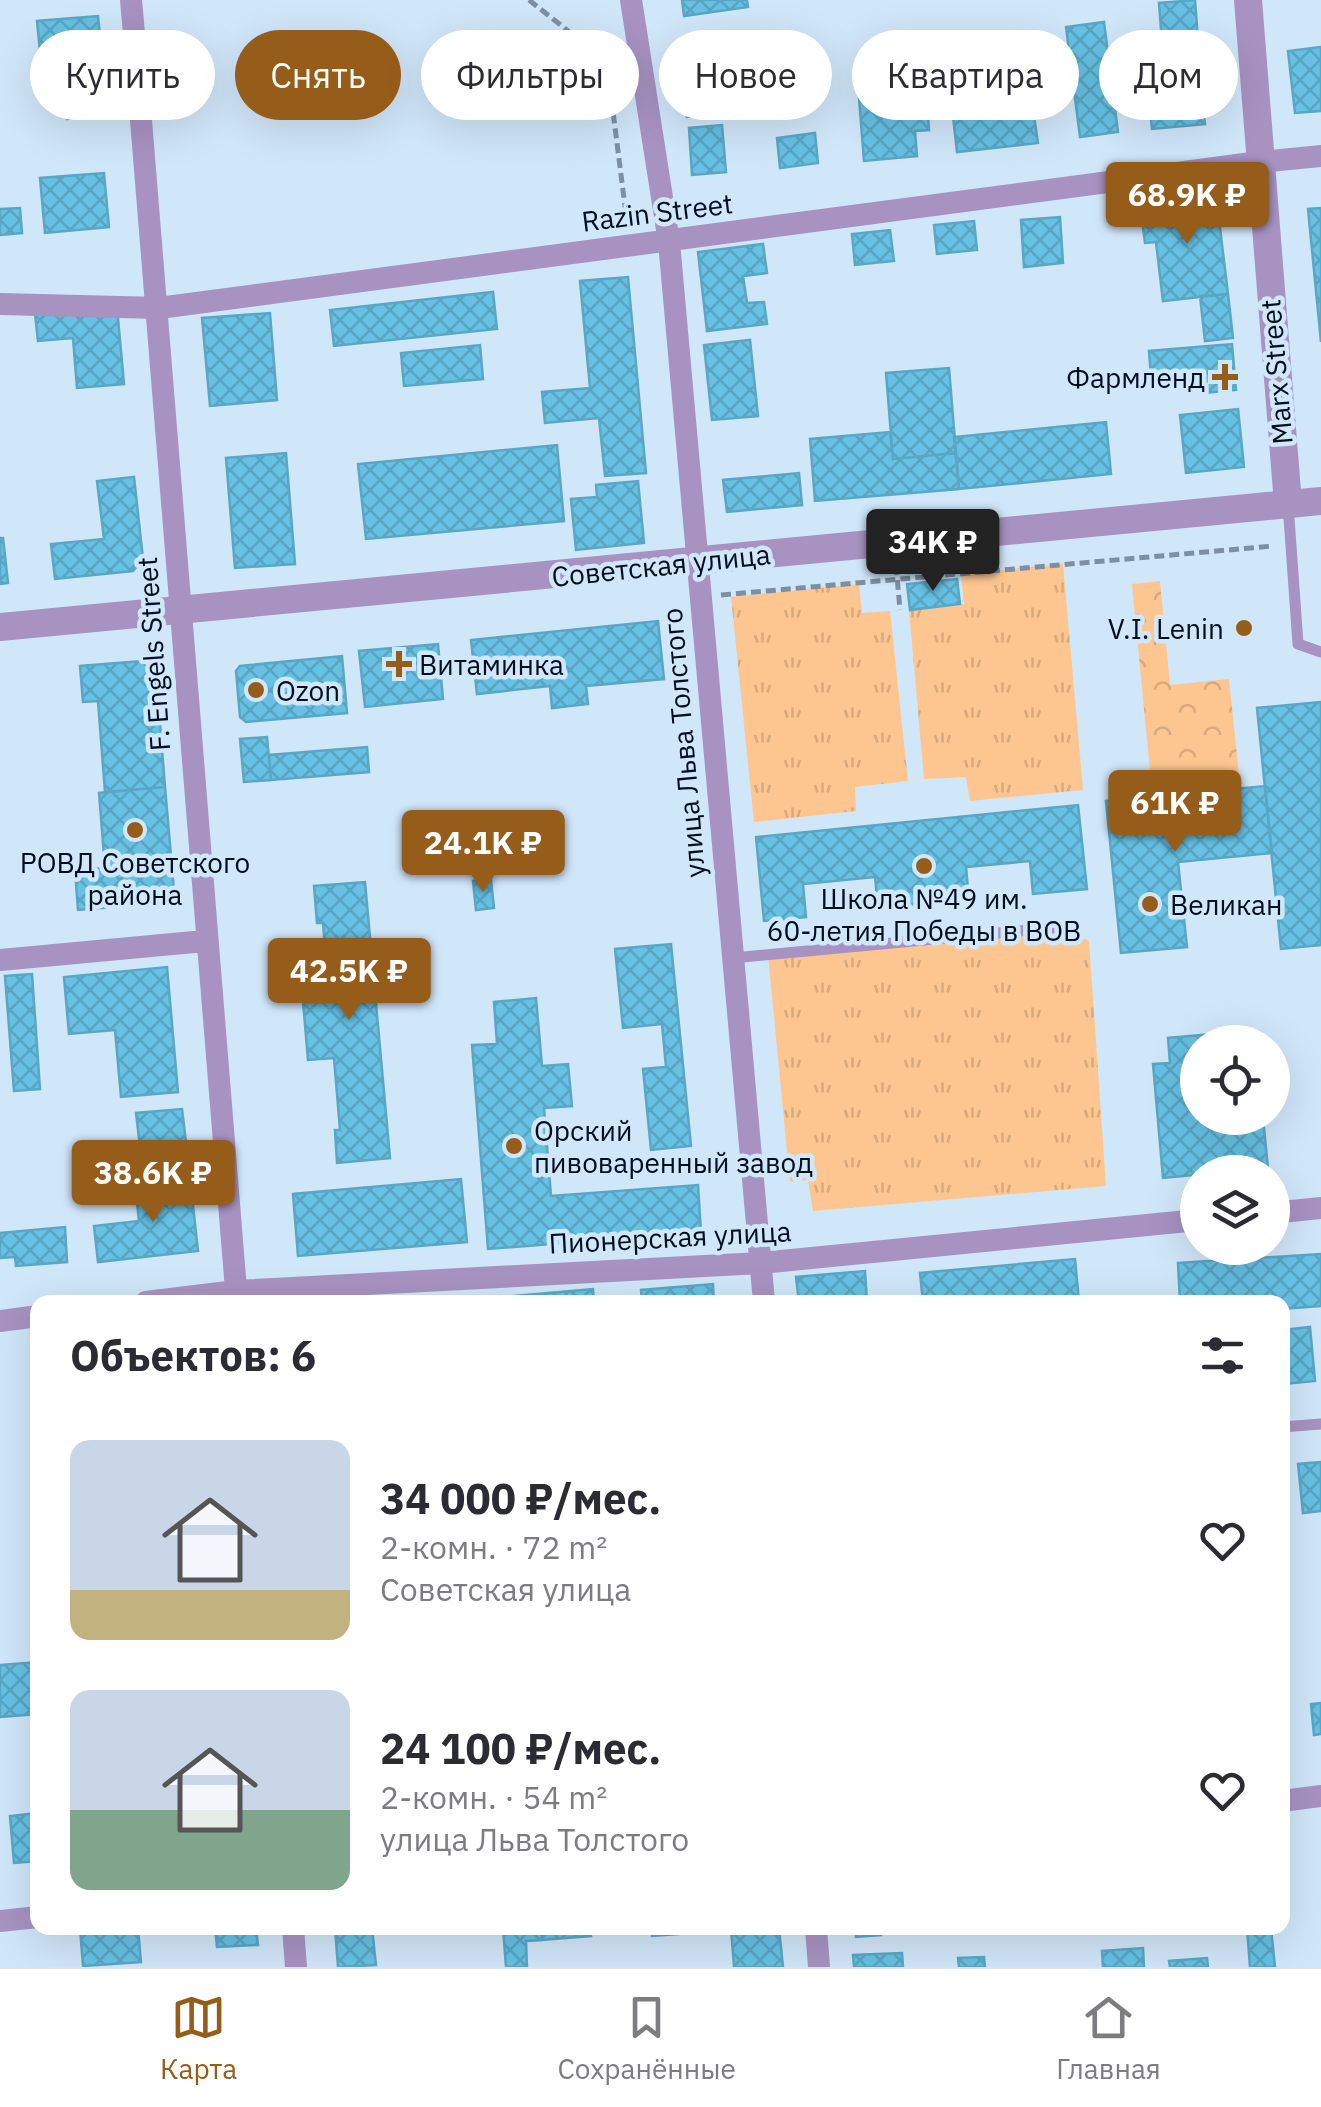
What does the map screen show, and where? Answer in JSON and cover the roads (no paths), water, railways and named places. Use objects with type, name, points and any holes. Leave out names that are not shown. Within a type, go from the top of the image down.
[{"type":"street","name":"F. Engels Street","points":[[131,0],[159,308],[205,941],[236,1295]]},
{"type":"street","name":"улица Льва Толстого","points":[[632,0],[668,242],[763,1295]]},
{"type":"street","name":"Marx Street","points":[[1248,0],[1288,504]]},
{"type":"street","name":"Razin Street","points":[[0,304],[159,308],[1321,156]]},
{"type":"street","name":"Советская улица","points":[[0,626],[1321,502]]},
{"type":"street","points":[[0,960],[205,941]]},
{"type":"street","points":[[1290,1211],[1321,1208]]},
{"type":"street","name":"Пионерская улица","points":[[267,1295],[761,1263],[1180,1222]]},
{"type":"street","points":[[0,1321],[30,1317]]},
{"type":"street","points":[[1290,1799],[1321,1796]]},
{"type":"street","points":[[0,1920],[30,1918]]},
{"type":"street","points":[[293,1935],[296,1967]]},
{"type":"street","points":[[817,1935],[819,1967]]},
{"type":"lane","points":[[1288,504],[1298,644],[1321,652]]},
{"type":"lane","points":[[732,958],[1062,927]]},
{"type":"lane","points":[[1290,1426],[1321,1424]]},
{"type":"place","name":"Фармленд","points":[[1225,377]]},
{"type":"place","name":"V.I. Lenin","points":[[1244,628]]},
{"type":"place","name":"Витаминка","points":[[399,664]]},
{"type":"place","name":"Ozon","points":[[256,690]]},
{"type":"place","name":"РОВД Советского района","points":[[135,830]]},
{"type":"place","name":"Школа №49 им. 60-летия Победы в ВОВ","points":[[924,866]]},
{"type":"place","name":"Великан","points":[[1150,904]]},
{"type":"place","name":"Орский пивоваренный завод","points":[[514,1146]]}]
